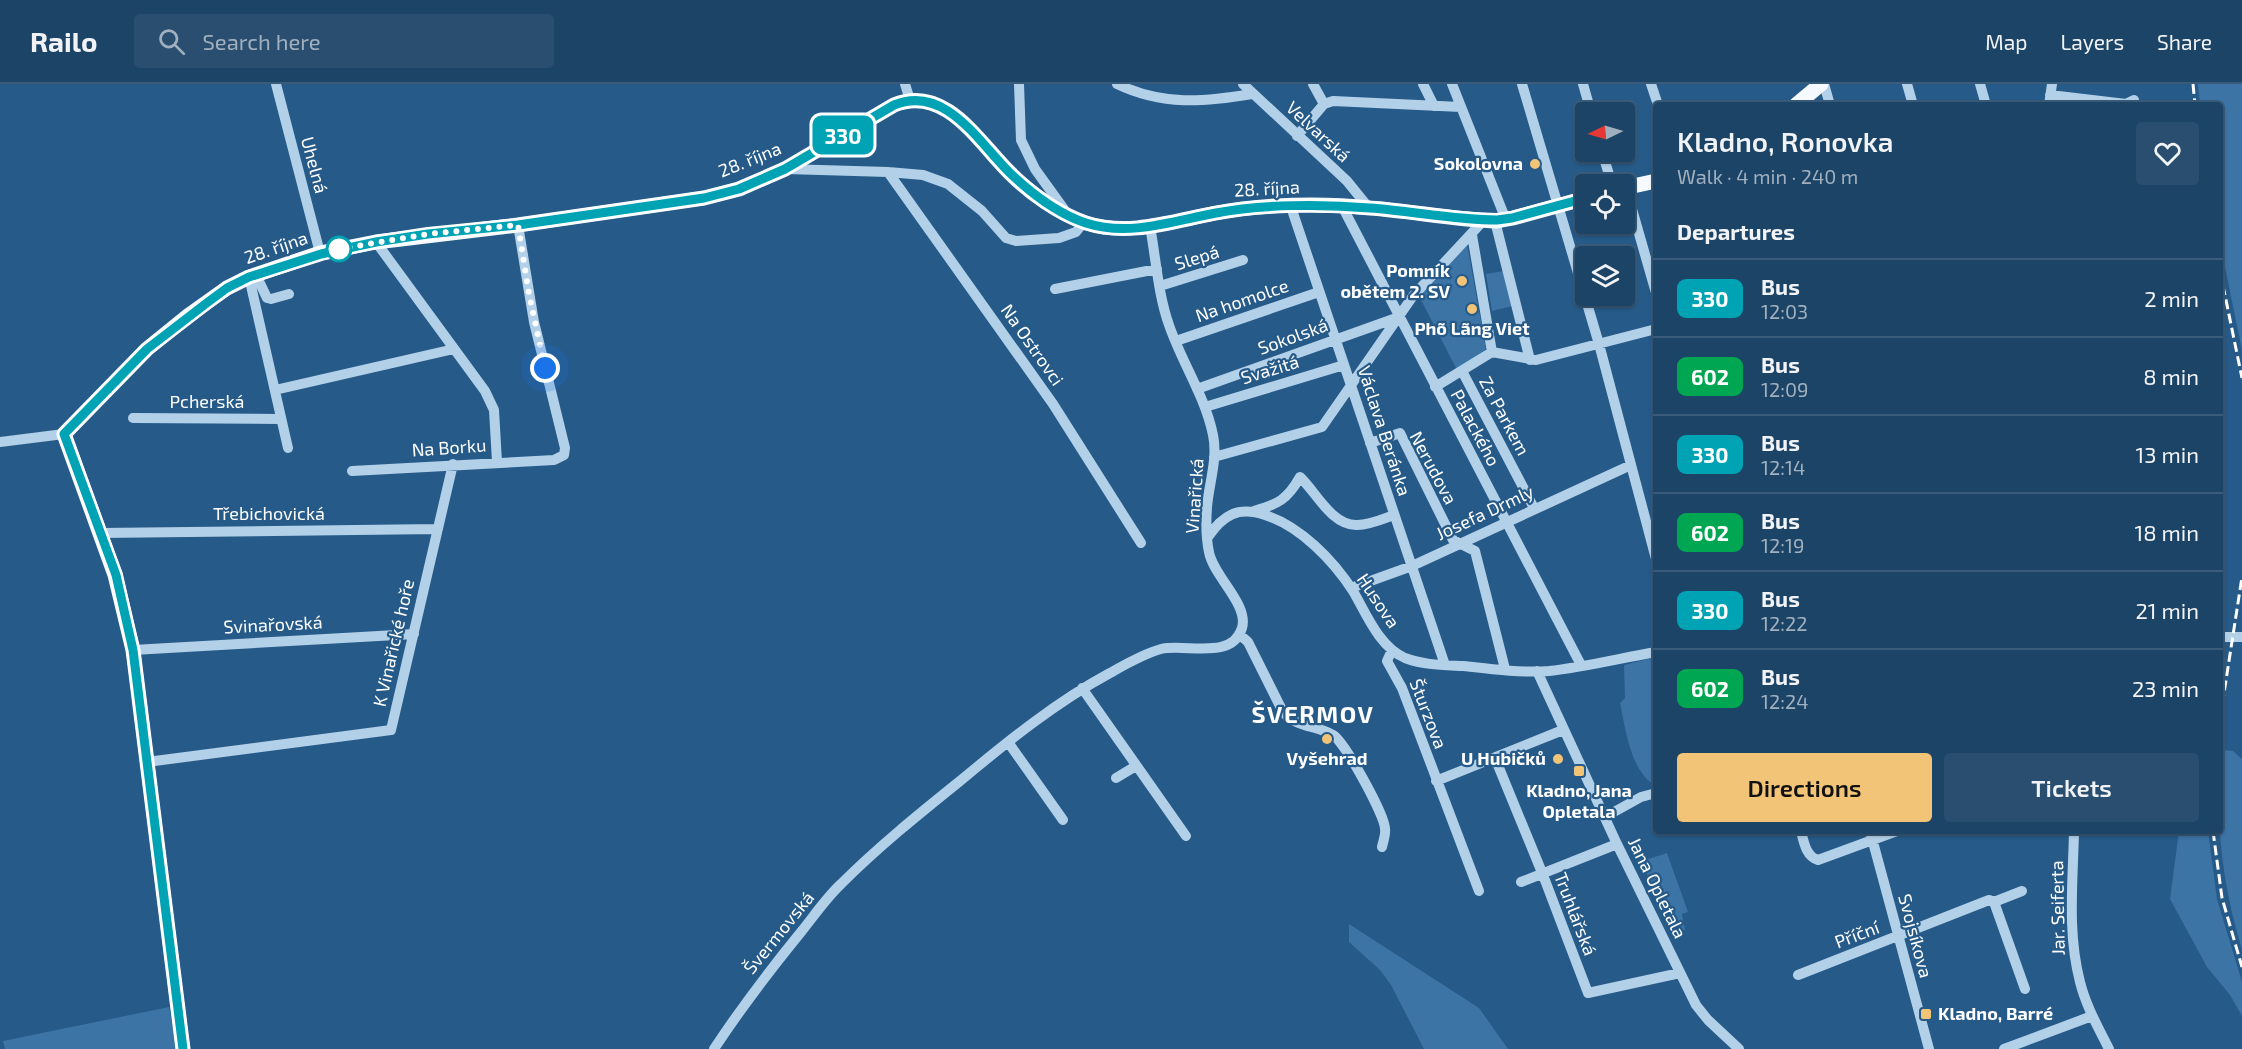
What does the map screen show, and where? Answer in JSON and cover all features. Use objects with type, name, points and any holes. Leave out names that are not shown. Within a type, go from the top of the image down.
[{"type":"main road","points":[[1800,102],[1822,84]]},
{"type":"main road","name":"28. října","points":[[64,434],[147,349],[227,288],[253,276],[321,254],[376,242],[518,225],[704,198],[739,189],[785,169],[894,105],[910,100],[933,102],[947,108],[1021,183],[1068,215],[1107,228],[1128,229],[1150,226],[1235,209],[1291,207],[1368,207],[1495,220],[1575,201]]},
{"type":"main road","points":[[1635,185],[1653,182]]},
{"type":"main road","points":[[64,434],[122,595],[133,650],[183,1049]]},
{"type":"street","name":"Uhelná","points":[[276,84],[321,254]]},
{"type":"street","points":[[905,84],[910,100]]},
{"type":"street","points":[[1019,84],[1021,140],[1035,169],[1068,215]]},
{"type":"street","points":[[1117,84],[1141,93],[1178,100],[1200,101],[1252,94]]},
{"type":"street","name":"Velvarská","points":[[1243,84],[1347,181],[1368,207]]},
{"type":"street","points":[[1313,84],[1324,104]]},
{"type":"street","points":[[1423,84],[1434,106]]},
{"type":"street","points":[[1452,84],[1495,220],[1530,360]]},
{"type":"street","points":[[1522,84],[1599,344],[1653,548]]},
{"type":"street","points":[[1583,84],[1588,102]]},
{"type":"street","points":[[1651,84],[1657,102]]},
{"type":"street","points":[[1822,84],[1829,102]]},
{"type":"street","points":[[1907,84],[1912,102]]},
{"type":"street","points":[[1980,84],[1985,102]]},
{"type":"street","points":[[2050,95],[2119,102]]},
{"type":"street","points":[[1297,136],[1324,104],[1333,101],[1461,107]]},
{"type":"street","points":[[785,169],[923,175],[948,184],[982,211],[995,227],[1012,240],[1059,238],[1076,232],[1084,222]]},
{"type":"street","name":"Na Ostrovci","points":[[888,172],[1053,404],[1141,543]]},
{"type":"street","name":"Palackého","points":[[1342,206],[1581,665]]},
{"type":"street","name":"Václava Beránka","points":[[1291,207],[1445,665]]},
{"type":"street","points":[[1214,457],[1322,427],[1413,296],[1453,252],[1472,235],[1495,220]]},
{"type":"street","points":[[497,462],[554,460],[564,454],[565,448],[534,322],[518,225]]},
{"type":"street","name":"Vinařická","points":[[1150,226],[1165,310],[1176,341],[1206,407],[1214,439],[1207,509],[1209,554],[1214,567],[1240,608],[1243,618],[1239,634]]},
{"type":"street","points":[[1635,229],[1653,284]]},
{"type":"street","points":[[1472,235],[1492,352]]},
{"type":"street","name":"Na Borku","points":[[352,471],[497,462],[494,410],[485,391],[376,242]]},
{"type":"street","name":"Slepá","points":[[1160,286],[1243,260]]},
{"type":"street","points":[[1055,289],[1157,269]]},
{"type":"street","points":[[253,276],[267,298],[289,294]]},
{"type":"street","points":[[253,276],[288,448]]},
{"type":"street","name":"Na homolce","points":[[1176,341],[1319,292]]},
{"type":"street","name":"Sokolská","points":[[1197,389],[1400,317]]},
{"type":"street","points":[[1435,387],[1492,352],[1536,360],[1653,329]]},
{"type":"street","points":[[275,390],[454,350]]},
{"type":"street","name":"Svažitá","points":[[1206,407],[1344,365]]},
{"type":"street","name":"Za Parkem","points":[[1462,371],[1534,508]]},
{"type":"street","name":"Pcherská","points":[[133,418],[281,419]]},
{"type":"street","name":"Nerudova","points":[[1370,443],[1400,433],[1453,540],[1475,551],[1505,669]]},
{"type":"street","points":[[0,442],[64,434]]},
{"type":"street","name":"K Vinařické hoře","points":[[147,762],[391,730],[453,464]]},
{"type":"street","name":"Josefa Drmly","points":[[1351,588],[1412,566],[1631,465]]},
{"type":"street","points":[[1207,537],[1226,516],[1272,506],[1287,498],[1300,477],[1334,516],[1348,525],[1362,525],[1395,515]]},
{"type":"street","name":"Husova","points":[[1254,511],[1275,518],[1304,537],[1351,588],[1392,650],[1415,661],[1537,671],[1653,653]]},
{"type":"street","name":"Třebichovická","points":[[100,533],[438,529]]},
{"type":"street","name":"Svinařovská","points":[[133,650],[414,634]]},
{"type":"street","points":[[1063,820],[1008,742],[1082,688],[1133,660],[1160,649],[1183,646],[1213,650],[1231,642],[1239,634],[1248,642],[1283,712],[1290,721],[1335,735],[1347,752],[1374,799],[1385,829],[1382,847]]},
{"type":"street","points":[[2223,637],[2242,637]]},
{"type":"street","name":"Šturzova","points":[[1392,650],[1387,661],[1402,688],[1479,891]]},
{"type":"street","name":"Jana Opletala","points":[[1537,671],[1617,844],[1700,1012],[1739,1049]]},
{"type":"street","points":[[1082,688],[1186,836]]},
{"type":"street","points":[[1436,781],[1563,730]]},
{"type":"street","name":"Švermovská","points":[[714,1049],[771,968],[838,886],[880,847],[1008,742]]},
{"type":"street","name":"Truhlářská","points":[[1495,758],[1588,993],[1680,973]]},
{"type":"street","points":[[1116,778],[1136,766]]},
{"type":"street","points":[[1605,817],[1641,797],[1653,794]]},
{"type":"street","points":[[1802,834],[1807,851],[1813,859],[1818,860],[1871,836]]},
{"type":"street","name":"Jar. Seiferta","points":[[2074,834],[2071,921],[2074,955],[2080,983],[2092,1016],[2109,1049]]},
{"type":"street","name":"Svojsíkova","points":[[1871,836],[1929,1049]]},
{"type":"street","points":[[1521,882],[1617,844]]},
{"type":"street","name":"Příční","points":[[1798,975],[1989,900],[1994,902],[2022,891]]},
{"type":"street","points":[[1994,902],[2025,989]]},
{"type":"street","points":[[2004,1049],[2092,1016]]},
{"type":"shaded area","points":[[2198,84],[2242,84],[2242,350],[2223,258],[2223,102],[2200,102]]},
{"type":"shaded area","points":[[1467,244],[1486,349],[1457,370],[1419,296]]},
{"type":"shaded area","points":[[1504,271],[1513,306],[1492,311],[1486,274]]},
{"type":"shaded area","points":[[1653,658],[1653,784],[1640,771],[1627,738],[1620,703],[1625,698],[1624,665]]},
{"type":"shaded area","points":[[2223,750],[2233,751],[2242,759],[2242,950],[2229,900],[2222,851]]},
{"type":"shaded area","points":[[2179,834],[2208,834],[2217,899],[2242,982],[2242,1016],[2230,995],[2207,967],[2170,899]]},
{"type":"shaded area","points":[[1667,853],[1688,912],[1682,914],[1685,930],[1676,931],[1674,919],[1665,922],[1642,861]]},
{"type":"shaded area","points":[[1349,924],[1479,1008],[1508,1049],[1424,1049],[1391,985],[1380,970],[1349,942]]},
{"type":"shaded area","points":[[169,1007],[177,1049],[5,1049],[3,1041]]},
{"type":"railway","points":[[2193,84],[2195,102]]},
{"type":"railway","points":[[2223,286],[2242,378]]},
{"type":"railway","points":[[2223,700],[2242,577]]},
{"type":"railway","points":[[2213,834],[2222,898],[2242,967]]},
{"type":"bus line","name":"330","points":[[183,1049],[127,616],[116,575],[64,434],[147,349],[227,288],[249,277],[321,254],[376,242],[518,225],[704,198],[739,189],[765,180],[894,105],[910,100],[933,102],[947,108],[965,124],[1008,171],[1037,195],[1077,220],[1107,228],[1128,229],[1150,226],[1235,209],[1291,207],[1368,207],[1497,220],[1575,201]]},
{"type":"place","name":"Sokolovna","points":[[1535,164]]},
{"type":"place","name":"Pomník obětem 2. SV","points":[[1462,281]]},
{"type":"place","name":"Phõ Lãng Viet","points":[[1472,309]]},
{"type":"place","name":"Vyšehrad","points":[[1327,739]]},
{"type":"place","name":"U Hubičků","points":[[1558,759]]},
{"type":"place","name":"Kladno, Jana Opletala","points":[[1579,771]]},
{"type":"place","name":"Kladno, Barré","points":[[1926,1014]]},
{"type":"district","name":"ŠVERMOV","points":[[1313,715]]},
{"type":"route","points":[[339,249],[428,234],[518,225],[534,322],[545,368]]}]
